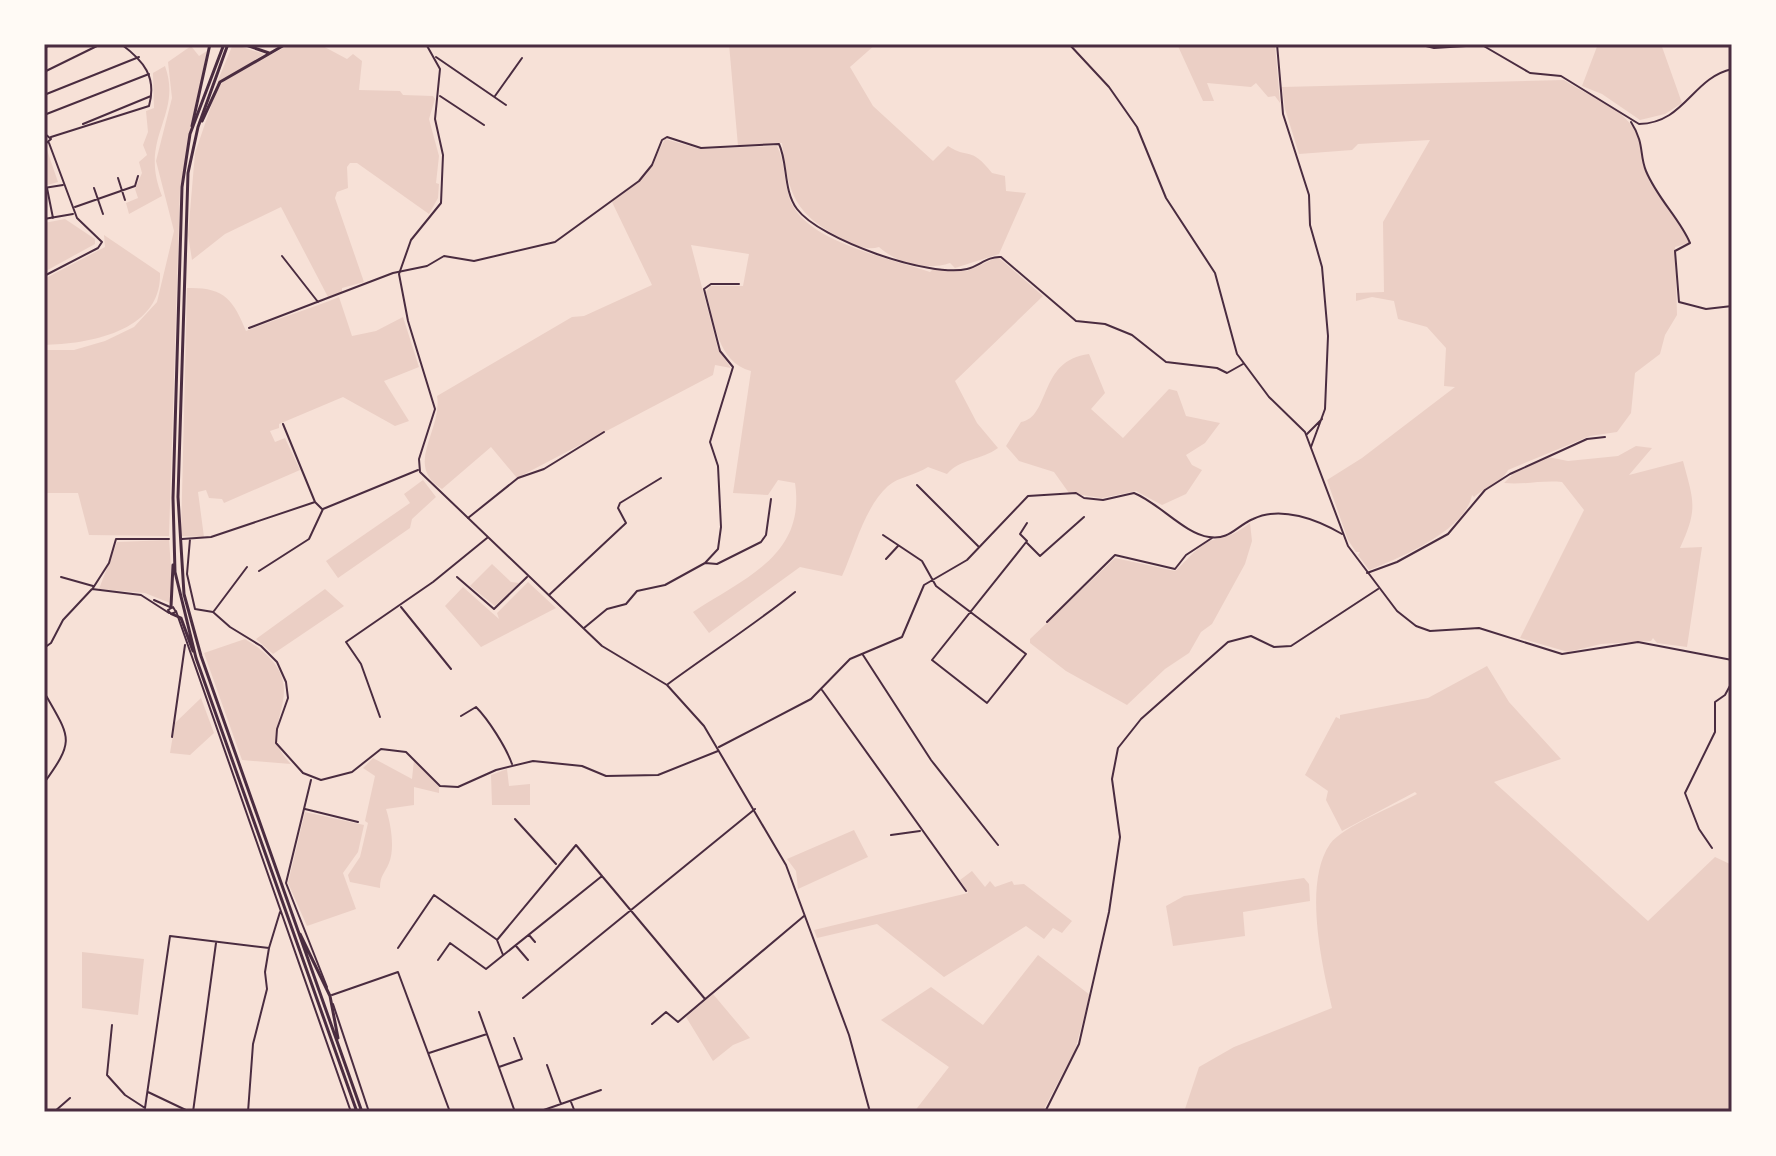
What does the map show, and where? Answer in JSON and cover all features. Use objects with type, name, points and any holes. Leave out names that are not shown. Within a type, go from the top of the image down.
[{"type":"main road","points":[[196,658],[173,613],[173,557],[182,187],[210,44]]},
{"type":"main road","points":[[190,134],[226,44]]},
{"type":"main road","points":[[226,44],[198,127],[187,189],[178,497],[184,610],[339,1045],[359,1112]]},
{"type":"main road","points":[[243,44],[270,53]]},
{"type":"main road","points":[[198,127],[220,82],[286,44]]},
{"type":"main road","points":[[173,557],[196,658],[359,1112]]},
{"type":"main road","points":[[298,931],[330,996],[339,1045]]},
{"type":"street","points":[[44,48],[52,44]]},
{"type":"street","points":[[44,72],[101,44]]},
{"type":"street","points":[[51,137],[149,106],[152,95],[149,74],[139,57],[121,44]]},
{"type":"street","points":[[427,44],[436,57],[506,105]]},
{"type":"street","points":[[1069,44],[1109,87],[1142,135],[1170,205],[1215,273],[1235,349],[1269,397],[1306,434],[1343,535],[1378,589],[1409,621],[1430,631],[1479,628],[1562,654],[1638,642],[1732,660]]},
{"type":"street","points":[[1277,44],[1283,114],[1309,195],[1311,232],[1322,267],[1329,352],[1322,418],[1311,447]]},
{"type":"street","points":[[1418,44],[1434,48],[1482,45],[1530,73],[1561,76],[1610,103],[1630,119],[1645,124],[1673,114],[1709,76],[1732,69]]},
{"type":"street","points":[[44,95],[139,57]]},
{"type":"street","points":[[436,57],[440,96],[435,119],[443,155],[441,203],[411,240],[400,272],[408,321],[435,409],[421,453],[420,470],[467,519],[583,628],[611,653],[667,685],[700,720],[786,865],[849,1035],[870,1112]]},
{"type":"street","points":[[495,97],[522,58]]},
{"type":"street","points":[[44,115],[149,74]]},
{"type":"street","points":[[79,127],[152,95]]},
{"type":"street","points":[[440,96],[484,125]]},
{"type":"street","points":[[1630,119],[1644,148],[1647,172],[1663,206],[1690,243],[1675,251],[1679,302],[1706,309],[1732,306]]},
{"type":"street","points":[[44,131],[51,137]]},
{"type":"street","points":[[44,276],[98,248],[102,242],[72,207],[49,143],[51,137]]},
{"type":"street","points":[[249,328],[400,272],[427,266],[444,256],[474,261],[560,239],[639,181],[652,165],[665,137],[701,148],[777,144],[781,148],[784,170],[797,209],[812,224],[844,243],[929,269],[967,269],[998,256],[1068,317],[1105,324],[1132,335],[1166,362],[1217,368],[1227,373],[1244,363]]},
{"type":"street","points":[[44,145],[49,143]]},
{"type":"street","points":[[72,207],[135,186],[138,176]]},
{"type":"street","points":[[118,178],[125,200]]},
{"type":"street","points":[[53,218],[45,188],[64,184]]},
{"type":"street","points":[[94,188],[103,214]]},
{"type":"street","points":[[44,219],[75,213]]},
{"type":"street","points":[[282,256],[318,303]]},
{"type":"street","points":[[583,628],[607,609],[626,604],[637,591],[665,585],[705,563],[718,549],[721,527],[718,466],[710,442],[733,367],[720,351],[704,289],[711,284],[739,284]]},
{"type":"street","points":[[1306,434],[1322,418]]},
{"type":"street","points":[[283,424],[315,502],[323,509]]},
{"type":"street","points":[[467,519],[518,478],[544,469],[604,432]]},
{"type":"street","points":[[1367,573],[1397,562],[1448,534],[1485,490],[1510,474],[1579,442],[1605,437]]},
{"type":"street","points":[[259,571],[313,535],[323,509],[420,470]]},
{"type":"street","points":[[630,529],[619,506],[661,478]]},
{"type":"street","points":[[917,485],[979,547]]},
{"type":"street","points":[[190,539],[187,574],[195,609],[213,612],[230,627],[261,646],[277,662],[286,682],[288,698],[277,729],[276,743],[282,753],[312,779],[321,780],[352,772],[381,749],[406,752],[444,787],[462,786],[513,765],[543,761],[582,766],[606,776],[658,775],[719,749],[798,708],[821,689],[845,662],[902,637],[922,589],[931,581],[957,569],[1026,497],[1073,493],[1103,500],[1134,493],[1168,511],[1200,535],[1212,537],[1230,535],[1256,517],[1286,514],[1325,524],[1343,535]]},
{"type":"street","points":[[705,563],[717,564],[764,539],[771,499]]},
{"type":"street","points":[[180,539],[225,533],[315,502]]},
{"type":"street","points":[[1027,523],[1020,534],[1040,556],[1084,517]]},
{"type":"street","points":[[548,596],[626,523]]},
{"type":"street","points":[[883,535],[922,561],[931,581],[970,612],[1026,654],[987,703],[932,660],[970,612],[1026,542]]},
{"type":"street","points":[[1047,622],[1115,555],[1175,569],[1186,555],[1212,537]]},
{"type":"street","points":[[380,717],[361,664],[346,642],[401,606],[487,538]]},
{"type":"street","points":[[44,648],[51,643],[63,620],[93,588],[109,563],[116,539],[169,539]]},
{"type":"street","points":[[886,559],[899,545]]},
{"type":"street","points":[[213,612],[247,567]]},
{"type":"street","points":[[61,577],[93,588],[150,598],[173,613],[351,1112]]},
{"type":"street","points":[[457,577],[494,609],[528,577]]},
{"type":"street","points":[[1045,1112],[1079,1044],[1109,912],[1120,837],[1112,774],[1122,742],[1188,673],[1228,642],[1251,636],[1278,648],[1291,646],[1378,589]]},
{"type":"street","points":[[667,685],[795,592]]},
{"type":"street","points":[[401,606],[451,669]]},
{"type":"street","points":[[172,737],[185,644]]},
{"type":"street","points":[[862,654],[931,760],[998,845]]},
{"type":"street","points":[[1712,848],[1699,829],[1685,793],[1715,732],[1715,702],[1725,695],[1732,682]]},
{"type":"street","points":[[821,689],[966,891]]},
{"type":"street","points":[[44,692],[63,724],[67,749],[44,783]]},
{"type":"street","points":[[461,716],[479,709],[487,725],[505,744],[513,765]]},
{"type":"street","points":[[312,779],[286,883],[330,996],[369,1112]]},
{"type":"street","points":[[304,809],[358,822]]},
{"type":"street","points":[[523,998],[755,809]]},
{"type":"street","points":[[515,819],[557,865]]},
{"type":"street","points":[[891,835],[921,831]]},
{"type":"street","points":[[497,940],[576,845],[705,999]]},
{"type":"street","points":[[438,960],[450,943],[486,969],[603,875]]},
{"type":"street","points":[[398,948],[434,895],[497,940],[503,955]]},
{"type":"street","points":[[248,1112],[253,1044],[267,989],[265,972],[269,948],[280,911]]},
{"type":"street","points":[[652,1024],[666,1012],[678,1022],[805,915]]},
{"type":"street","points":[[529,935],[535,942]]},
{"type":"street","points":[[112,1025],[107,1075],[142,1108],[146,1106],[170,936],[269,948]]},
{"type":"street","points":[[148,1092],[192,1112],[216,941]]},
{"type":"street","points":[[516,945],[528,960]]},
{"type":"street","points":[[330,996],[398,972],[450,1112]]},
{"type":"street","points":[[479,1012],[515,1112]]},
{"type":"street","points":[[428,1053],[487,1034]]},
{"type":"street","points":[[499,1068],[522,1059],[514,1038]]},
{"type":"street","points":[[547,1065],[561,1104]]},
{"type":"street","points":[[538,1112],[601,1090]]},
{"type":"street","points":[[54,1112],[70,1098]]},
{"type":"street","points":[[571,1101],[575,1112]]},
{"type":"shaded area","points":[[233,44],[264,54],[216,85]]},
{"type":"shaded area","points":[[290,44],[319,44],[347,59],[353,54],[362,61],[359,90],[400,91],[403,95],[433,96],[435,99],[429,119],[439,156],[438,198],[429,214],[357,163],[350,163],[347,167],[348,188],[337,192],[335,198],[364,282],[342,288],[342,292],[328,297],[281,207],[225,234],[192,260],[188,235],[195,153],[217,89],[224,81]]},
{"type":"shaded area","points":[[729,44],[876,44],[850,67],[873,106],[933,161],[948,146],[979,159],[992,173],[1005,176],[1006,191],[1026,193],[999,254],[955,268],[950,263],[922,266],[895,258],[879,247],[865,248],[852,243],[814,221],[804,212],[791,189],[782,143],[738,146]]},
{"type":"shaded area","points":[[1177,44],[1275,44],[1280,103],[1275,96],[1268,97],[1256,83],[1251,87],[1207,83],[1214,101],[1203,101]]},
{"type":"shaded area","points":[[1598,44],[1661,44],[1682,103],[1665,114],[1640,120],[1602,94],[1582,86]]},
{"type":"shaded area","points":[[191,46],[199,56],[207,51],[180,188],[169,536],[89,535],[78,493],[44,493],[44,350],[74,350],[105,341],[134,327],[157,302],[174,231],[156,161],[172,98],[168,62]]},
{"type":"shaded area","points":[[165,66],[169,99],[155,158],[162,196],[129,214],[126,203],[138,198],[135,189],[142,173],[139,162],[147,155],[143,145],[148,132],[146,111],[154,108],[153,73]]},
{"type":"shaded area","points":[[1564,80],[1625,118],[1639,139],[1649,180],[1689,243],[1675,247],[1677,315],[1665,335],[1660,354],[1635,373],[1631,413],[1617,432],[1590,436],[1508,470],[1474,497],[1472,495],[1458,520],[1445,531],[1414,550],[1369,570],[1358,555],[1360,552],[1356,552],[1348,540],[1327,480],[1362,458],[1455,387],[1444,386],[1446,348],[1427,327],[1398,319],[1394,301],[1372,297],[1356,301],[1356,293],[1384,292],[1383,222],[1430,140],[1358,144],[1352,150],[1299,154],[1285,109],[1282,87]]},
{"type":"shaded area","points":[[665,139],[700,149],[777,146],[790,200],[799,215],[831,238],[930,272],[933,269],[967,271],[998,257],[1043,296],[955,381],[977,423],[998,448],[958,465],[947,474],[928,467],[892,483],[866,517],[842,576],[800,567],[709,633],[693,612],[767,562],[781,547],[791,529],[796,508],[795,483],[778,480],[768,495],[733,493],[751,371],[731,359],[724,350],[706,292],[710,286],[743,286],[749,254],[691,245],[718,349],[731,368],[715,365],[713,375],[517,478],[491,447],[442,489],[431,480],[425,458],[435,422],[437,396],[572,317],[584,316],[652,285],[612,202],[646,175]]},
{"type":"shaded area","points":[[44,150],[47,150],[58,182],[44,186]]},
{"type":"shaded area","points":[[65,219],[95,239],[95,244],[44,272],[44,223]]},
{"type":"shaded area","points":[[104,235],[160,273],[157,293],[149,309],[119,331],[81,342],[44,345],[44,279],[105,247]]},
{"type":"shaded area","points":[[187,288],[210,290],[226,297],[246,331],[339,297],[352,336],[376,331],[403,317],[419,367],[384,381],[409,421],[395,426],[343,397],[279,424],[279,428],[270,431],[275,442],[285,438],[300,470],[224,503],[222,499],[209,498],[206,490],[198,492],[204,537],[181,536]]},
{"type":"shaded area","points":[[1089,354],[1105,393],[1091,409],[1123,438],[1169,389],[1177,391],[1186,416],[1220,423],[1205,443],[1186,455],[1192,465],[1202,470],[1186,494],[1162,505],[1136,491],[1102,498],[1069,493],[1054,472],[1019,461],[1006,446],[1021,422],[1037,410],[1061,366],[1073,358]]},
{"type":"shaded area","points":[[1636,446],[1652,448],[1629,475],[1683,461],[1690,486],[1692,514],[1680,548],[1702,547],[1687,647],[1657,643],[1653,638],[1651,641],[1601,644],[1568,652],[1520,638],[1584,510],[1562,482],[1504,483],[1513,474],[1548,457],[1568,461],[1618,456]]},
{"type":"shaded area","points":[[423,480],[436,497],[412,519],[410,528],[338,578],[326,561],[410,503],[404,494]]},
{"type":"shaded area","points":[[1250,523],[1252,541],[1245,564],[1212,624],[1201,632],[1189,653],[1165,669],[1127,705],[1066,671],[1030,643],[1030,639],[1115,558],[1175,571],[1204,544],[1233,534]]},
{"type":"shaded area","points":[[169,540],[173,594],[170,603],[145,593],[99,589],[117,542]]},
{"type":"shaded area","points":[[492,564],[511,582],[519,583],[495,606],[470,586]]},
{"type":"shaded area","points":[[528,582],[556,608],[481,647],[445,606],[463,587],[499,619],[497,613]]},
{"type":"shaded area","points":[[325,589],[344,606],[273,654],[256,639]]},
{"type":"shaded area","points":[[245,639],[269,657],[281,674],[284,690],[277,734],[280,749],[291,764],[242,760],[204,653]]},
{"type":"shaded area","points":[[1487,666],[1509,702],[1561,759],[1494,782],[1648,921],[1715,857],[1732,865],[1732,1112],[1184,1112],[1199,1067],[1234,1047],[1332,1008],[1317,924],[1316,902],[1322,860],[1330,844],[1346,830],[1417,794],[1415,792],[1342,831],[1326,800],[1328,791],[1305,775],[1336,717],[1340,719],[1340,715],[1428,698]]},
{"type":"shaded area","points":[[201,698],[214,733],[190,755],[170,753],[175,723]]},
{"type":"shaded area","points":[[373,758],[412,779],[414,760],[439,787],[439,793],[414,787],[414,805],[386,809],[392,851],[380,888],[350,882],[348,875],[360,857],[368,823],[365,821],[375,776],[363,768]]},
{"type":"shaded area","points":[[507,769],[509,786],[530,784],[530,805],[492,805],[491,775]]},
{"type":"shaded area","points":[[305,812],[364,825],[358,852],[343,873],[356,909],[307,926],[288,883]]},
{"type":"shaded area","points":[[854,830],[868,857],[798,889],[796,871],[787,859]]},
{"type":"shaded area","points":[[972,871],[985,887],[990,881],[995,887],[1012,881],[1014,885],[1024,884],[1072,921],[1062,933],[1053,928],[1044,939],[1026,926],[944,977],[877,924],[817,938],[814,930],[968,893],[960,880]]},
{"type":"shaded area","points":[[1304,878],[1309,884],[1310,901],[1243,912],[1245,936],[1173,946],[1166,906],[1184,896]]},
{"type":"shaded area","points":[[82,952],[144,959],[138,1015],[82,1008]]},
{"type":"shaded area","points":[[1038,955],[1090,995],[1075,1050],[1044,1109],[914,1112],[949,1067],[881,1020],[931,987],[983,1025]]},
{"type":"shaded area","points":[[713,994],[750,1038],[733,1045],[713,1061],[686,1017]]}]
